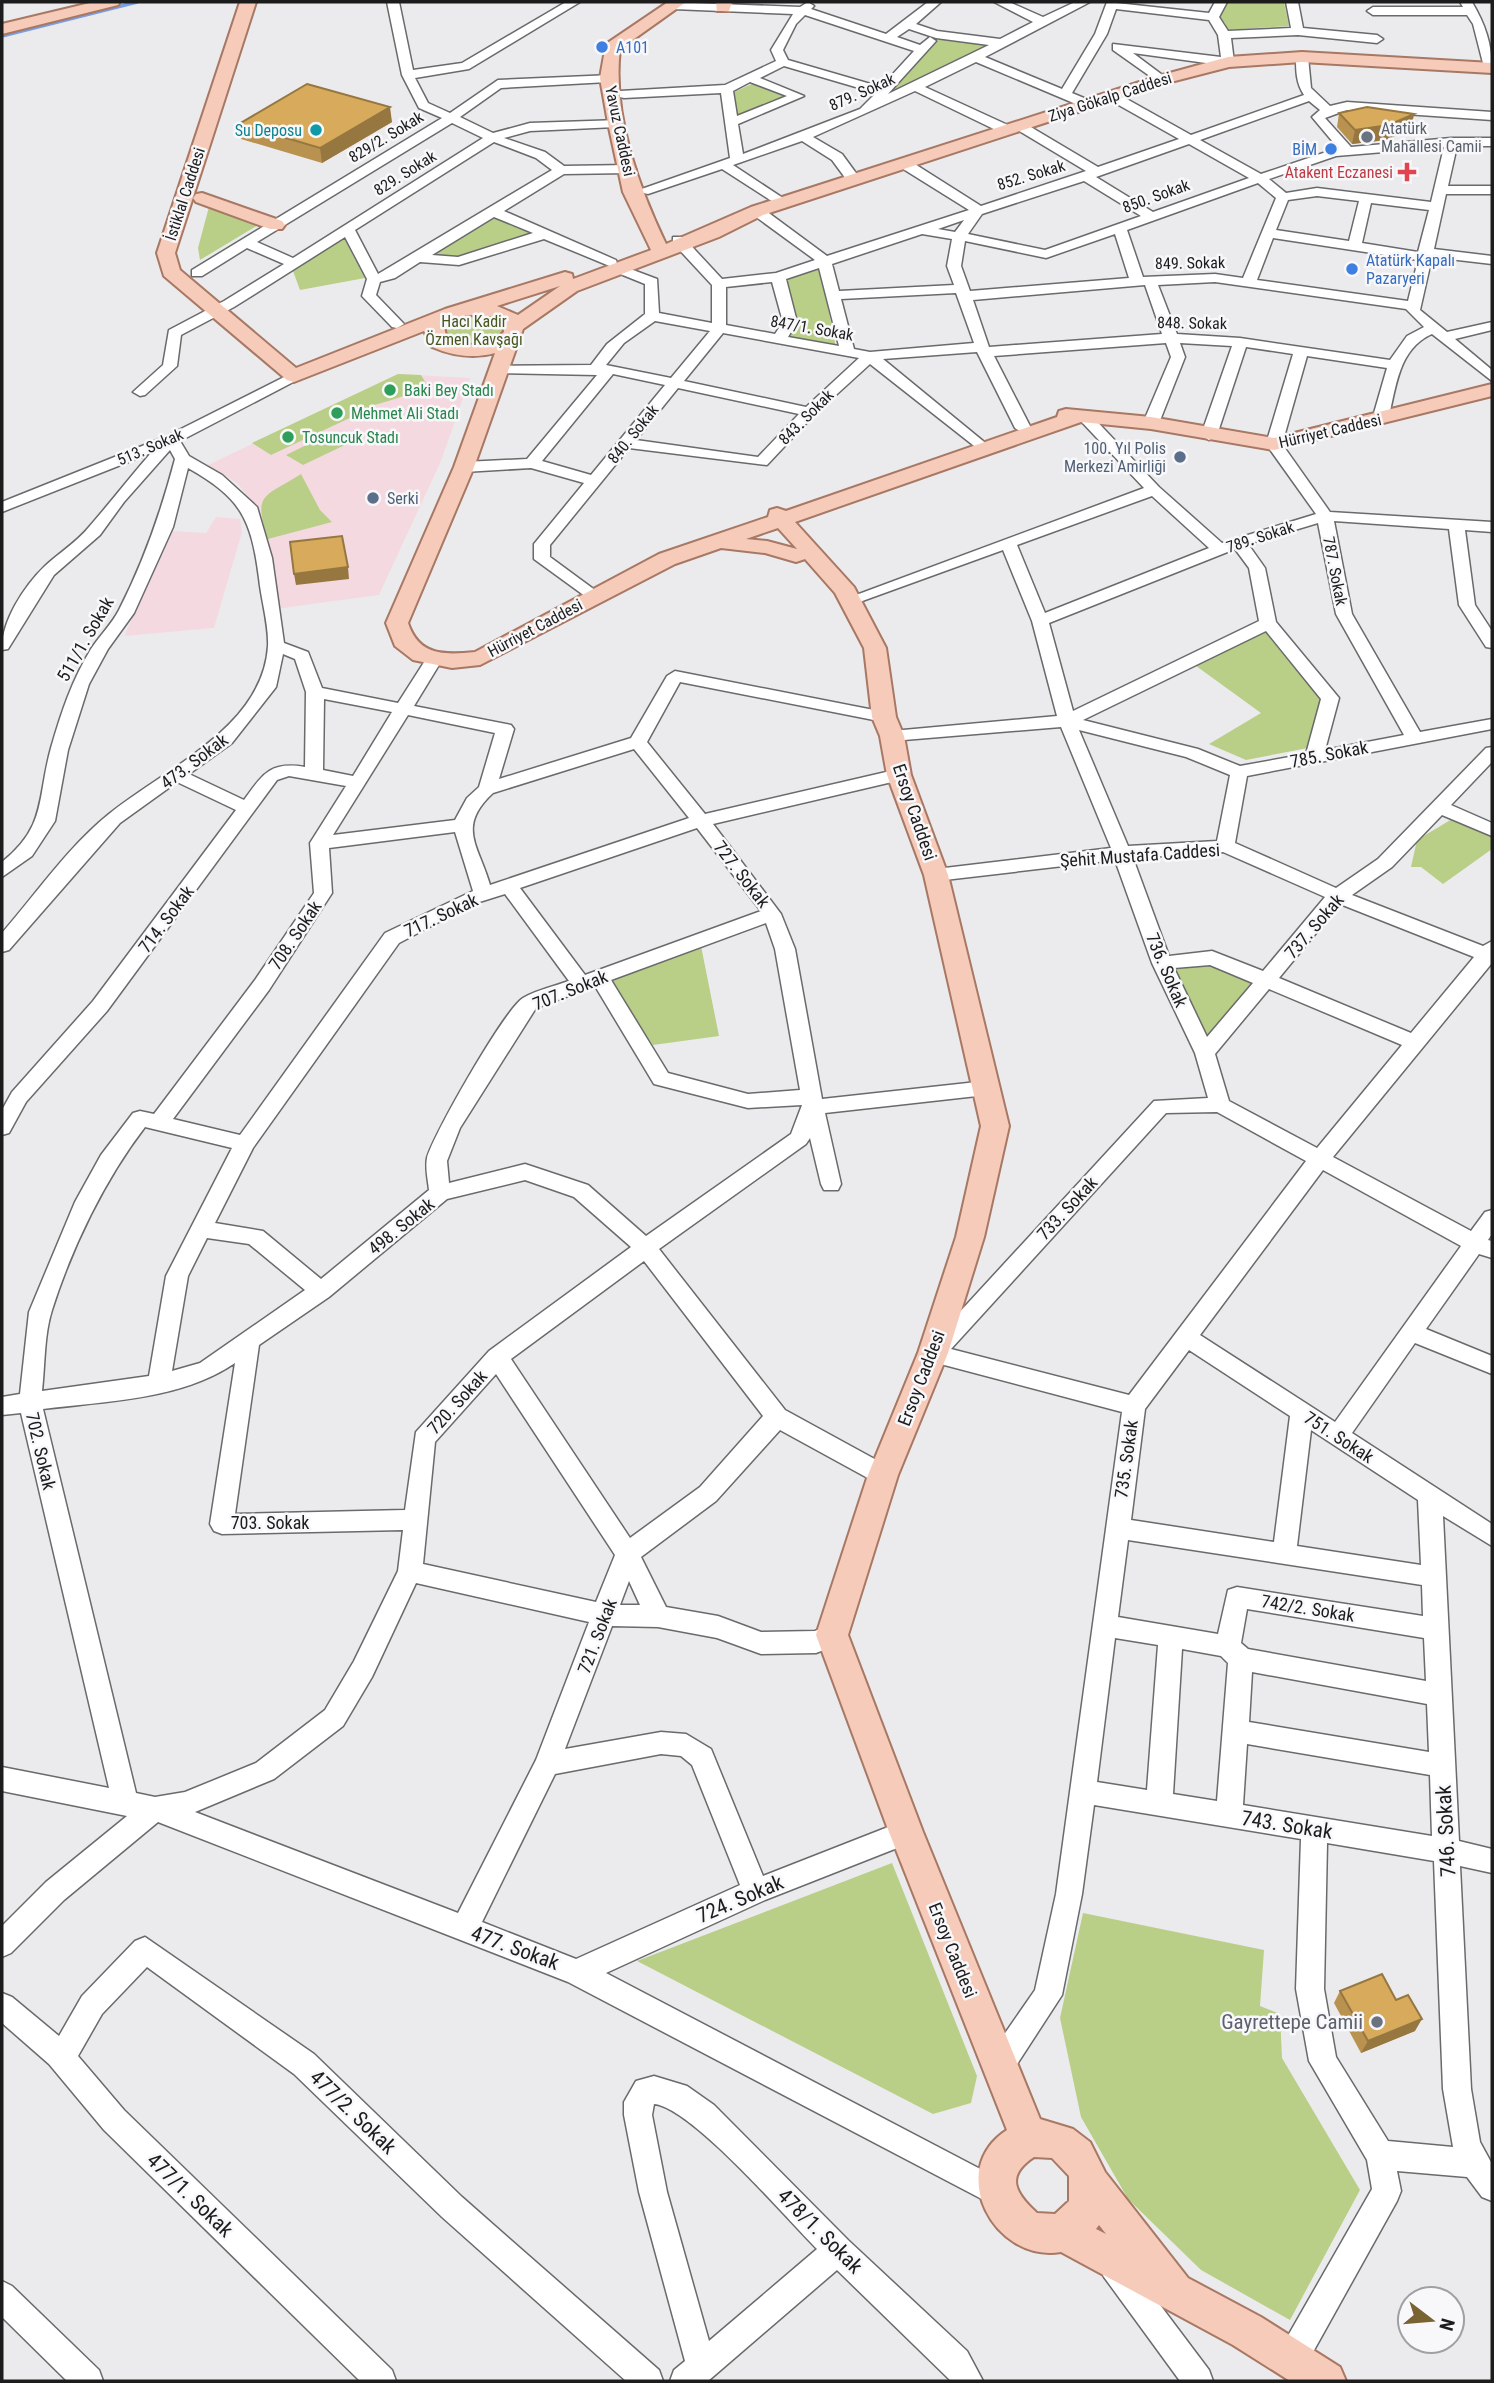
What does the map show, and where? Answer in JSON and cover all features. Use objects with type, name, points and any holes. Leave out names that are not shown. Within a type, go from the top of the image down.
[{"type":"main road","points":[[2,23],[89,2]]},
{"type":"main road","points":[[2,30],[112,2]]},
{"type":"main road","name":"İstiklal Caddesi","points":[[248,2],[166,253],[170,272],[222,307],[302,373]]},
{"type":"main road","name":"İstiklal Caddesi","points":[[222,307],[185,254],[263,2]]},
{"type":"main road","name":"Yavuz Caddesi","points":[[659,249],[632,192],[608,78],[612,47],[680,4]]},
{"type":"main road","name":"Yavuz Caddesi","points":[[680,4],[622,51],[624,94],[643,191],[658,218],[682,246]]},
{"type":"main road","name":"Ziya Gökalp Caddesi","points":[[607,268],[659,249],[682,246],[781,203],[1161,80],[1228,62],[1302,57],[1491,68]]},
{"type":"main road","points":[[202,198],[276,225]]},
{"type":"main road","points":[[302,373],[445,316],[607,268]]},
{"type":"main road","points":[[302,373],[372,352],[401,348],[488,349],[570,287],[607,268]]},
{"type":"main road","points":[[434,660],[411,650],[402,641],[397,623],[464,467],[512,333],[512,320],[494,310],[468,309]]},
{"type":"main road","points":[[445,316],[433,329],[434,336],[469,356],[476,368],[466,431],[470,445]]},
{"type":"main road","name":"Hürriyet Caddesi","points":[[434,660],[480,658],[667,559],[719,544],[773,520],[1062,415],[1151,423],[1273,444],[1380,420],[1492,390]]},
{"type":"main road","name":"Hürriyet Caddesi","points":[[667,559],[680,547],[833,504],[1083,415]]},
{"type":"main road","points":[[806,556],[822,516],[833,504]]},
{"type":"main road","name":"Ersoy Caddesi","points":[[773,520],[806,556],[836,596],[848,601],[875,648],[888,727],[900,775],[936,875],[995,1126],[970,1237],[933,1353],[883,1475],[832,1635],[906,1832],[1029,2138]]},
{"type":"main road","name":"Ersoy Caddesi","points":[[719,544],[767,547],[806,556]]},
{"type":"main road","points":[[1090,2183],[1090,2198],[1084,2213],[1063,2232],[1050,2235],[1022,2228],[1002,2207],[997,2193],[1000,2164],[1007,2151],[1029,2138],[1048,2138],[1063,2143],[1080,2160],[1090,2183],[1180,2297]]},
{"type":"main road","points":[[1063,2232],[1247,2331],[1326,2381]]},
{"type":"street","points":[[393,2],[408,75],[423,105],[525,152],[540,155],[561,170]]},
{"type":"street","points":[[408,75],[465,66],[574,2]]},
{"type":"street","points":[[889,37],[934,2]]},
{"type":"street","points":[[1000,2],[1041,21]]},
{"type":"street","name":"879. Sokak","points":[[643,191],[731,162],[864,112],[871,105],[977,58],[1041,21],[1084,2]]},
{"type":"street","points":[[1213,17],[1221,2]]},
{"type":"street","points":[[1292,2],[1298,31]]},
{"type":"street","points":[[680,4],[808,6],[921,49]]},
{"type":"street","points":[[783,62],[777,50],[791,22],[808,6]]},
{"type":"street","points":[[1065,95],[1101,34],[1110,6]]},
{"type":"street","points":[[1068,9],[1110,6],[1213,17]]},
{"type":"street","points":[[1378,63],[1371,7],[1468,6],[1479,24],[1491,68]]},
{"type":"street","points":[[1088,56],[1122,50],[1228,62],[1224,35],[1213,17]]},
{"type":"street","points":[[1479,24],[1492,25]]},
{"type":"street","points":[[906,25],[936,34],[1003,43]]},
{"type":"street","points":[[1224,35],[1298,31],[1377,39]]},
{"type":"street","points":[[871,105],[936,34]]},
{"type":"street","points":[[1101,34],[1161,80]]},
{"type":"street","points":[[1302,57],[1302,86],[1310,97],[1328,110]]},
{"type":"street","points":[[977,58],[1087,104]]},
{"type":"street","points":[[624,94],[727,89],[783,62],[883,91]]},
{"type":"street","name":"829/2. Sokak","points":[[197,273],[450,119],[498,84],[608,78]]},
{"type":"street","points":[[732,122],[798,96],[750,78]]},
{"type":"street","points":[[916,87],[1014,128],[1091,174],[1151,216]]},
{"type":"street","points":[[727,89],[732,122],[731,162],[781,203]]},
{"type":"street","points":[[1112,96],[1259,178],[1283,197],[1317,192],[1435,207]]},
{"type":"street","name":"852. Sokak","points":[[719,284],[778,277],[1091,174],[1310,97]]},
{"type":"street","points":[[1348,151],[1318,117],[1328,110],[1347,106],[1492,116],[1490,142]]},
{"type":"street","name":"829. Sokak","points":[[140,392],[170,366],[174,333],[294,263],[495,136],[530,127],[616,123]]},
{"type":"street","points":[[803,136],[837,157],[854,180]]},
{"type":"street","points":[[1451,142],[1413,311],[1492,377]]},
{"type":"street","name":"850. Sokak","points":[[918,229],[1013,245],[1046,254],[1334,152],[1451,142],[1490,142]]},
{"type":"street","points":[[905,164],[978,210],[959,236],[954,266],[985,350],[1023,428]]},
{"type":"street","points":[[374,279],[390,275],[561,170],[629,169]]},
{"type":"street","points":[[1440,190],[1492,190]]},
{"type":"street","points":[[1249,281],[1283,197]]},
{"type":"street","points":[[1354,247],[1366,198]]},
{"type":"street","points":[[493,211],[545,234],[607,268],[652,282],[652,316],[622,337],[601,358],[603,370],[532,463]]},
{"type":"street","points":[[750,215],[824,261],[848,352]]},
{"type":"street","points":[[1119,228],[1178,357],[1151,423]]},
{"type":"street","points":[[348,229],[374,279],[369,296],[397,324]]},
{"type":"street","points":[[1268,233],[1354,247],[1492,260]]},
{"type":"street","points":[[418,258],[458,261],[545,234]]},
{"type":"street","points":[[247,243],[294,263]]},
{"type":"street","points":[[682,246],[719,284],[719,329]]},
{"type":"street","points":[[778,277],[790,322],[779,340]]},
{"type":"street","name":"849. Sokak","points":[[833,295],[964,292],[1215,278],[1414,306]]},
{"type":"street","name":"847/1. Sokak","points":[[652,316],[870,356],[978,444]]},
{"type":"street","points":[[1380,420],[1395,365],[1410,340],[1492,326]]},
{"type":"street","name":"840. Sokak","points":[[595,596],[542,559],[542,544],[719,329]]},
{"type":"street","name":"848. Sokak","points":[[985,350],[1171,338],[1240,342],[1395,365]]},
{"type":"street","points":[[1209,435],[1240,342]]},
{"type":"street","points":[[870,356],[985,350]]},
{"type":"street","points":[[1273,444],[1301,351]]},
{"type":"street","name":"843. Sokak","points":[[625,443],[762,462],[809,412],[870,356]]},
{"type":"street","points":[[498,369],[603,370],[809,412]]},
{"type":"street","name":"513. Sokak","points":[[2,508],[172,439],[302,373]]},
{"type":"street","points":[[1083,415],[1154,490],[1220,550]]},
{"type":"street","points":[[2,645],[34,590],[48,572],[94,532],[118,499],[172,439]]},
{"type":"street","name":"473. Sokak","points":[[2,945],[114,819],[226,739],[267,687],[276,646],[264,558],[249,507],[217,478],[183,458],[172,439]]},
{"type":"street","name":"787. Sokak","points":[[1273,444],[1325,516],[1344,614],[1414,737]]},
{"type":"street","name":"511/1. Sokak","points":[[2,872],[26,852],[46,821],[59,750],[80,684],[100,648],[126,613],[165,527],[183,458]]},
{"type":"street","points":[[464,467],[532,463],[594,481]]},
{"type":"street","points":[[848,601],[1154,490]]},
{"type":"street","name":"789. Sokak","points":[[1040,621],[1238,542],[1325,516],[1492,527]]},
{"type":"street","points":[[1456,526],[1467,605],[1492,643]]},
{"type":"street","points":[[1238,542],[1257,568],[1268,624],[1331,698],[1314,757]]},
{"type":"street","name":"736. Sokak","points":[[1009,544],[1040,621],[1067,721],[1122,853],[1162,963],[1205,1053],[1220,1105]]},
{"type":"street","points":[[1067,721],[1268,624]]},
{"type":"street","points":[[276,646],[302,656],[315,692],[314,773]]},
{"type":"street","points":[[319,843],[434,660]]},
{"type":"street","points":[[483,895],[462,819],[470,802],[486,789],[638,742],[675,676],[888,727],[1067,721],[1192,754],[1239,772],[1225,846]]},
{"type":"street","points":[[315,692],[505,729],[486,789]]},
{"type":"street","name":"785. Sokak","points":[[1239,772],[1492,724]]},
{"type":"street","name":"727. Sokak","points":[[638,742],[772,914],[785,949],[812,1102],[831,1184]]},
{"type":"street","name":"737. Sokak","points":[[1205,1053],[1336,897],[1385,863],[1441,808],[1492,752]]},
{"type":"street","name":"714. Sokak","points":[[2,1128],[19,1097],[100,1006],[204,868],[244,807],[271,776],[288,771],[314,773],[357,782]]},
{"type":"street","points":[[177,775],[218,797],[244,807]]},
{"type":"street","name":"717. Sokak","points":[[159,1384],[177,1276],[245,1144],[392,938],[483,895],[700,821],[900,775]]},
{"type":"street","points":[[1441,808],[1492,830]]},
{"type":"street","points":[[319,843],[463,825]]},
{"type":"street","name":"708. Sokak","points":[[150,1120],[262,985],[323,893],[319,843]]},
{"type":"street","name":"Şehit Mustafa Caddesi","points":[[936,875],[1122,853],[1225,846],[1336,897],[1491,953]]},
{"type":"street","points":[[509,886],[590,980],[661,1079],[748,1101],[812,1102],[986,1088]]},
{"type":"street","name":"707. Sokak","points":[[440,1193],[437,1160],[446,1135],[513,1022],[529,1003],[772,914]]},
{"type":"street","name":"735. Sokak","points":[[1000,2065],[1048,1995],[1069,1894],[1133,1406],[1319,1160],[1413,1042],[1491,953]]},
{"type":"street","points":[[1162,963],[1212,958],[1413,1042]]},
{"type":"street","name":"720. Sokak","points":[[155,1809],[186,1804],[265,1772],[334,1718],[363,1668],[410,1571],[424,1439],[498,1357],[799,1139],[812,1102]]},
{"type":"street","points":[[1220,1105],[1483,1247]]},
{"type":"street","name":"733. Sokak","points":[[933,1353],[1161,1106],[1220,1105]]},
{"type":"street","points":[[150,1120],[245,1144]]},
{"type":"street","name":"702. Sokak","points":[[125,1803],[30,1402],[40,1312],[86,1202],[108,1160],[150,1120]]},
{"type":"street","name":"498. Sokak","points":[[2,1406],[159,1384],[207,1370],[321,1291],[440,1193],[524,1172],[581,1191],[646,1248],[777,1417],[883,1475]]},
{"type":"street","points":[[1338,1435],[1411,1332],[1483,1247],[1492,1218]]},
{"type":"street","points":[[201,1229],[255,1237],[321,1291]]},
{"type":"street","points":[[1411,1332],[1492,1365]]},
{"type":"street","name":"751. Sokak","points":[[1186,1337],[1492,1536]]},
{"type":"street","name":"703. Sokak","points":[[249,1340],[222,1524],[417,1520]]},
{"type":"street","points":[[933,1353],[1133,1406]]},
{"type":"street","points":[[498,1357],[627,1554],[658,1616]]},
{"type":"street","points":[[1284,1555],[1302,1412]]},
{"type":"street","points":[[627,1554],[708,1494],[777,1417]]},
{"type":"street","name":"746. Sokak","points":[[1430,1497],[1457,2089],[1461,2129],[1472,2163]]},
{"type":"street","points":[[1117,1528],[1434,1577]]},
{"type":"street","name":"721. Sokak","points":[[464,1930],[547,1764],[627,1554]]},
{"type":"street","points":[[410,1571],[605,1615],[658,1616],[718,1627],[761,1643],[816,1642],[832,1635]]},
{"type":"street","name":"742/2. Sokak","points":[[1229,1815],[1235,1731],[1237,1597],[1436,1629]]},
{"type":"street","points":[[1104,1625],[1171,1636],[1235,1653],[1440,1695]]},
{"type":"street","points":[[1159,1804],[1171,1636]]},
{"type":"street","points":[[1235,1731],[1443,1766]]},
{"type":"street","points":[[547,1764],[661,1743],[686,1745],[702,1756],[756,1891]]},
{"type":"street","name":"477. Sokak","points":[[2,1779],[155,1809],[577,1972],[997,2193]]},
{"type":"street","name":"743. Sokak","points":[[1081,1791],[1447,1851],[1492,1861]]},
{"type":"street","points":[[2,1944],[55,1891],[155,1809]]},
{"type":"street","points":[[1292,2359],[1387,2191],[1380,2155],[1323,2061],[1310,1989],[1314,1829]]},
{"type":"street","name":"724. Sokak","points":[[577,1972],[756,1891],[906,1832]]},
{"type":"street","name":"477/2. Sokak","points":[[59,2054],[74,2040],[92,2005],[145,1950],[304,2064],[452,2207],[648,2381]]},
{"type":"street","name":"477/1. Sokak","points":[[2,2006],[59,2054],[114,2120],[381,2381]]},
{"type":"street","name":"478/1. Sokak","points":[[693,2373],[638,2115],[638,2102],[646,2091],[664,2090],[685,2099],[704,2115],[838,2250],[956,2362],[968,2381]]},
{"type":"street","points":[[1380,2155],[1472,2163],[1492,2187]]},
{"type":"street","points":[[693,2373],[838,2250]]},
{"type":"street","points":[[1105,2255],[1198,2381]]},
{"type":"street","points":[[2,2296],[88,2381]]},
{"type":"shaded area","points":[[398,374],[470,378],[441,461],[379,595],[275,609],[271,560],[258,509],[237,483],[208,465]]},
{"type":"shaded area","points":[[216,517],[240,519],[242,532],[214,628],[124,636],[173,531],[206,533]]},
{"type":"green space","points":[[1228,2],[1284,2],[1289,26],[1227,30],[1225,23],[1216,17],[1220,5]]},
{"type":"green space","points":[[939,39],[991,46],[879,100],[883,91]]},
{"type":"green space","points":[[754,83],[790,97],[738,116],[732,93]]},
{"type":"green space","points":[[210,203],[263,222],[200,260],[198,248]]},
{"type":"green space","points":[[493,211],[545,234],[475,257],[418,258]]},
{"type":"green space","points":[[344,238],[365,278],[300,290],[293,271]]},
{"type":"green space","points":[[820,266],[836,348],[783,338],[783,277]]},
{"type":"green space","name":"Hacı Kadir Özmen Kavşağı","points":[[468,309],[512,320],[499,345],[448,348],[437,322]]},
{"type":"green space","points":[[398,374],[421,375],[430,390],[369,406],[371,408],[271,455],[252,443]]},
{"type":"green space","points":[[331,433],[347,444],[303,465],[286,455]]},
{"type":"green space","points":[[301,474],[320,510],[332,522],[268,539],[261,513],[265,498]]},
{"type":"green space","points":[[1267,626],[1325,696],[1313,747],[1246,760],[1209,744],[1261,713],[1192,663]]},
{"type":"green space","points":[[1457,816],[1492,833],[1492,849],[1443,884],[1421,867],[1411,867],[1417,840]]},
{"type":"green space","points":[[701,946],[719,1036],[653,1045],[608,980]]},
{"type":"green space","points":[[1212,962],[1261,981],[1207,1043],[1168,965]]},
{"type":"green space","points":[[892,1863],[977,2076],[971,2103],[933,2114],[637,1961]]},
{"type":"green space","points":[[1083,1913],[1264,1950],[1260,2006],[1280,2014],[1282,2058],[1360,2190],[1290,2320],[1201,2270],[1128,2199],[1081,2117],[1060,2018]]},
{"type":"building","points":[[307,84],[390,107],[320,148],[239,124]]},
{"type":"building","points":[[1367,107],[1414,114],[1389,125],[1355,130],[1339,113]]},
{"type":"building","points":[[342,536],[348,567],[294,574],[290,542]]},
{"type":"building","name":"Gayrettepe Camii","points":[[1382,1974],[1396,2000],[1408,1995],[1422,2019],[1368,2041],[1340,1991]]},
{"type":"waterway","points":[[2,36],[137,2]]},
{"type":"place","name":"A101","points":[[602,47]]},
{"type":"place","name":"Su Deposu","points":[[316,130]]},
{"type":"place","name":"Atatürk Mahallesi Camii","points":[[1367,137]]},
{"type":"place","name":"BİM","points":[[1331,149]]},
{"type":"place","name":"Atakent Eczanesi","points":[[1407,172]]},
{"type":"place","name":"Atatürk Kapalı Pazaryeri","points":[[1352,269]]},
{"type":"place","name":"Baki Bey Stadı","points":[[390,390]]},
{"type":"place","name":"Mehmet Ali Stadı","points":[[337,413]]},
{"type":"place","name":"Tosuncuk Stadı","points":[[288,437]]},
{"type":"place","name":"100. Yıl Polis Merkezi Amirliği","points":[[1180,457]]},
{"type":"place","name":"Serki","points":[[373,498]]},
{"type":"place","name":"Gayrettepe Camii","points":[[1377,2022]]}]
